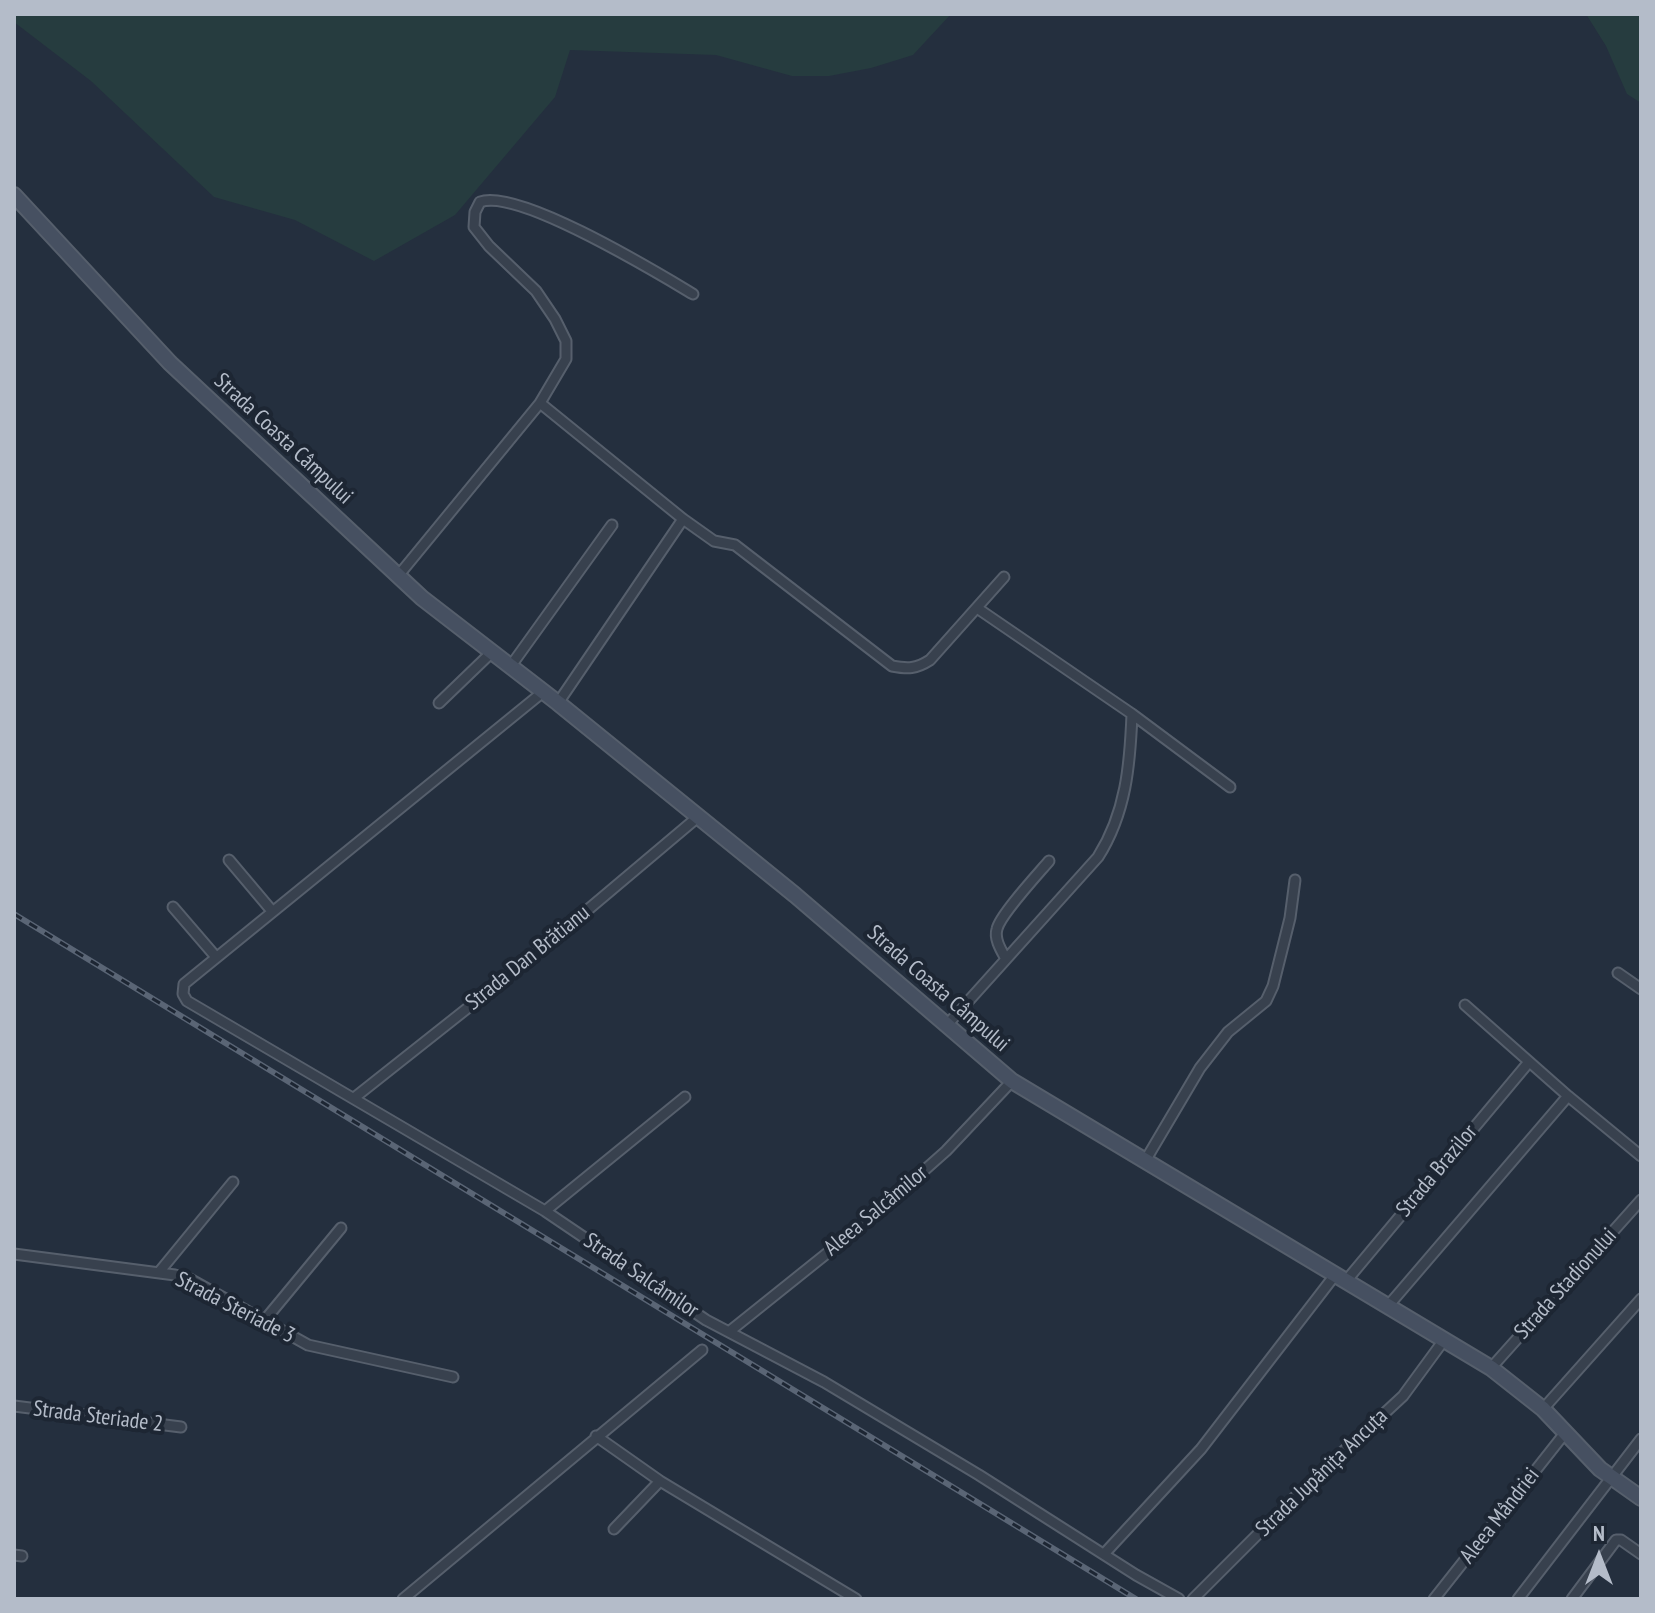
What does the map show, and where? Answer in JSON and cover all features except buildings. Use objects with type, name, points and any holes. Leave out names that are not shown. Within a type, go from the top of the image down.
[{"type":"street","name":"Strada Coasta Câmpului","points":[[14,195],[170,363],[398,576],[815,911],[1012,1081],[1491,1368],[1543,1409],[1611,1476],[1641,1498]]},
{"type":"street","points":[[398,576],[540,403],[566,359],[566,341],[536,291],[489,246],[474,227],[475,212],[480,202],[489,199],[504,202],[581,231],[631,256],[693,294]]},
{"type":"street","points":[[540,403],[683,519],[714,541],[735,545],[892,666],[906,669],[930,660],[1004,577]]},
{"type":"street","points":[[558,703],[683,519]]},
{"type":"street","points":[[510,667],[612,525]]},
{"type":"street","points":[[977,608],[1132,714],[1230,787]]},
{"type":"street","points":[[439,703],[492,652]]},
{"type":"street","points":[[173,907],[216,957],[543,692]]},
{"type":"street","points":[[946,1026],[1098,857],[1111,837],[1130,768],[1132,714]]},
{"type":"street","name":"Strada Dan Brătianu","points":[[354,1098],[527,961],[699,816]]},
{"type":"street","points":[[229,860],[272,911]]},
{"type":"street","points":[[1006,959],[998,943],[996,929],[1049,861]]},
{"type":"street","points":[[1145,1161],[1200,1068],[1228,1032],[1266,1001],[1273,986],[1290,918],[1295,880]]},
{"type":"street","name":"Strada Salcâmilor","points":[[216,957],[184,984],[183,994],[187,1001],[203,1013],[545,1211],[706,1320],[836,1390],[1179,1599]]},
{"type":"street","points":[[1618,973],[1641,989]]},
{"type":"street","points":[[1465,1005],[1641,1156]]},
{"type":"street","name":"Strada Brazilor","points":[[1340,1278],[1529,1062]]},
{"type":"street","name":"Aleea Salcâmilor","points":[[730,1331],[866,1222],[946,1151],[1012,1081]]},
{"type":"street","points":[[1388,1306],[1568,1096]]},
{"type":"street","points":[[545,1211],[685,1097]]},
{"type":"street","points":[[160,1271],[233,1182]]},
{"type":"street","name":"Strada Stadionului","points":[[1491,1368],[1641,1200]]},
{"type":"street","points":[[264,1321],[341,1228]]},
{"type":"street","name":"Strada Steriade 3","points":[[14,1254],[160,1271],[188,1278],[308,1345],[453,1377]]},
{"type":"street","points":[[1104,1554],[1201,1449],[1340,1278]]},
{"type":"street","points":[[1543,1409],[1641,1299]]},
{"type":"street","name":"Strada Jupânița Ancuța","points":[[1193,1599],[1306,1486],[1383,1417],[1403,1396],[1444,1340]]},
{"type":"street","points":[[403,1599],[702,1350]]},
{"type":"street","name":"Strada Steriade 2","points":[[14,1406],[181,1427]]},
{"type":"street","name":"Aleea Mândriei","points":[[1434,1599],[1565,1433]]},
{"type":"street","points":[[596,1436],[660,1481],[856,1599]]},
{"type":"street","points":[[1518,1599],[1641,1439]]},
{"type":"street","points":[[614,1529],[660,1481]]},
{"type":"street","points":[[1572,1599],[1616,1540],[1621,1540],[1641,1554]]},
{"type":"green space","points":[[14,14],[951,14],[913,55],[871,68],[829,76],[792,76],[716,55],[570,50],[555,97],[455,215],[374,261],[295,220],[214,197],[91,81],[14,22]]},
{"type":"green space","points":[[1586,14],[1641,14],[1641,103],[1627,94],[1606,46]]},
{"type":"railway","points":[[14,914],[1136,1599]]}]
